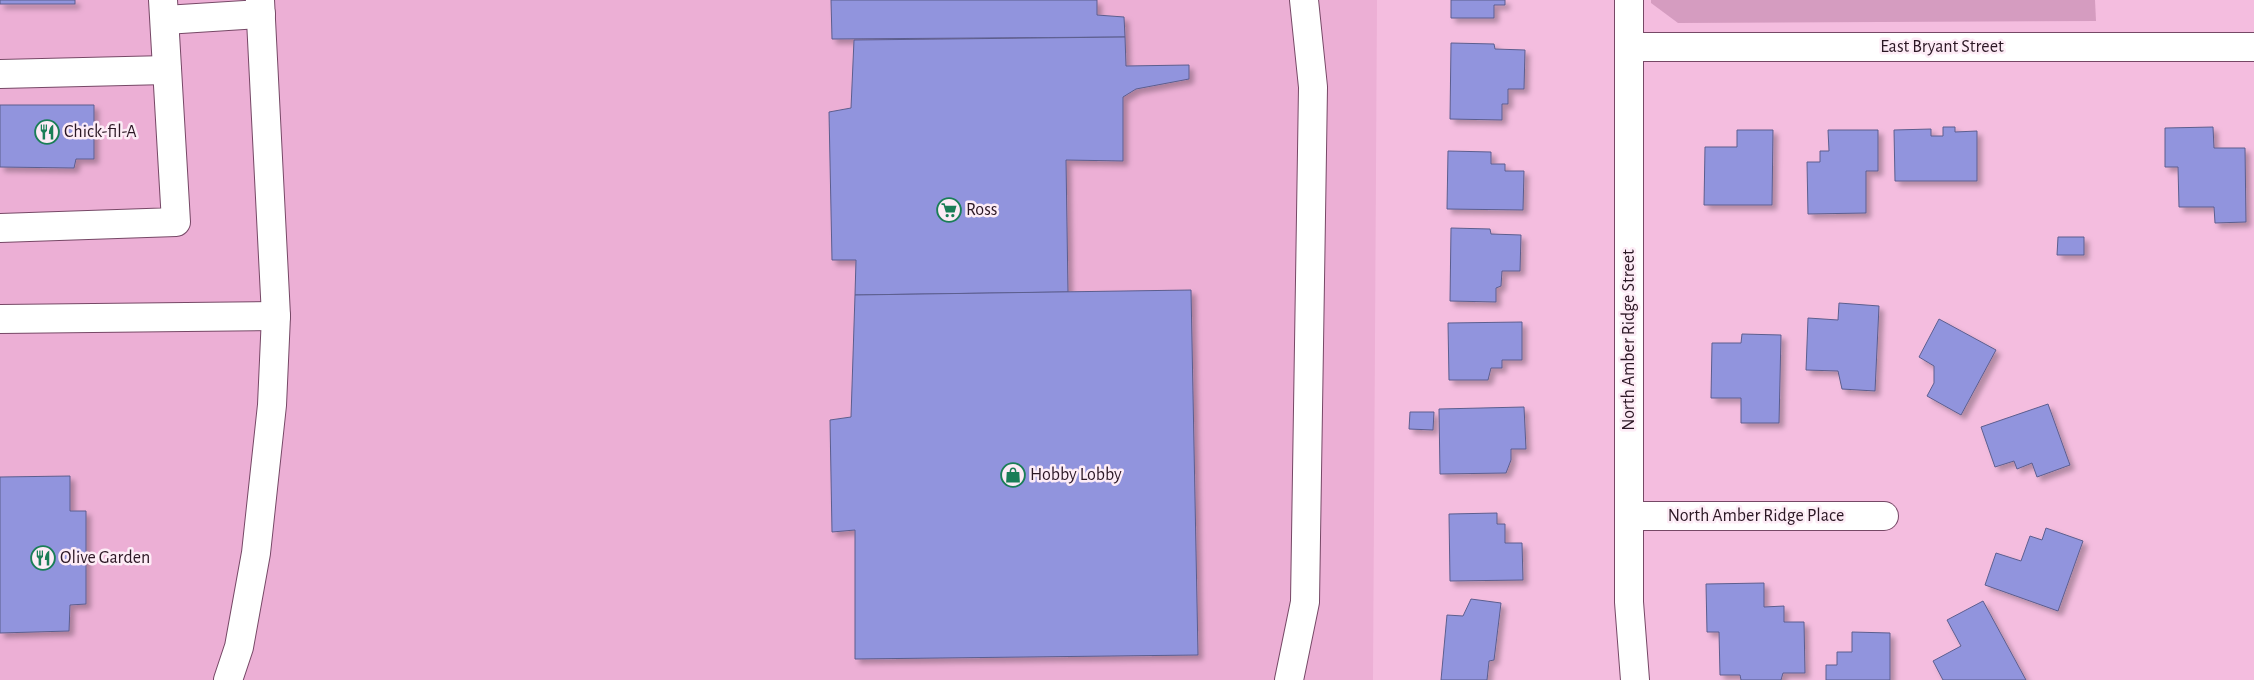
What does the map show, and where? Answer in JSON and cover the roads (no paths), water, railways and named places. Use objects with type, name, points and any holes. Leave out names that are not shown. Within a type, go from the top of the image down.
[{"type":"street","points":[[1289,680],[1305,602],[1313,87],[1304,0]]},
{"type":"street","name":"North Amber Ridge Street","points":[[1629,0],[1629,602],[1635,680]]},
{"type":"street","points":[[0,228],[176,222],[164,10],[260,7],[276,316],[272,405],[256,553],[239,647],[228,680]]},
{"type":"street","name":"East Bryant Street","points":[[1629,47],[2254,47]]},
{"type":"street","points":[[0,74],[167,70]]},
{"type":"street","points":[[0,319],[276,316]]},
{"type":"street","name":"North Amber Ridge Place","points":[[1629,516],[1884,516]]},
{"type":"place","name":"Chick-fil-A","points":[[47,132]]},
{"type":"place","name":"Ross","points":[[949,210]]},
{"type":"place","name":"Hobby Lobby","points":[[1013,475]]},
{"type":"place","name":"Olive Garden","points":[[43,558]]}]
